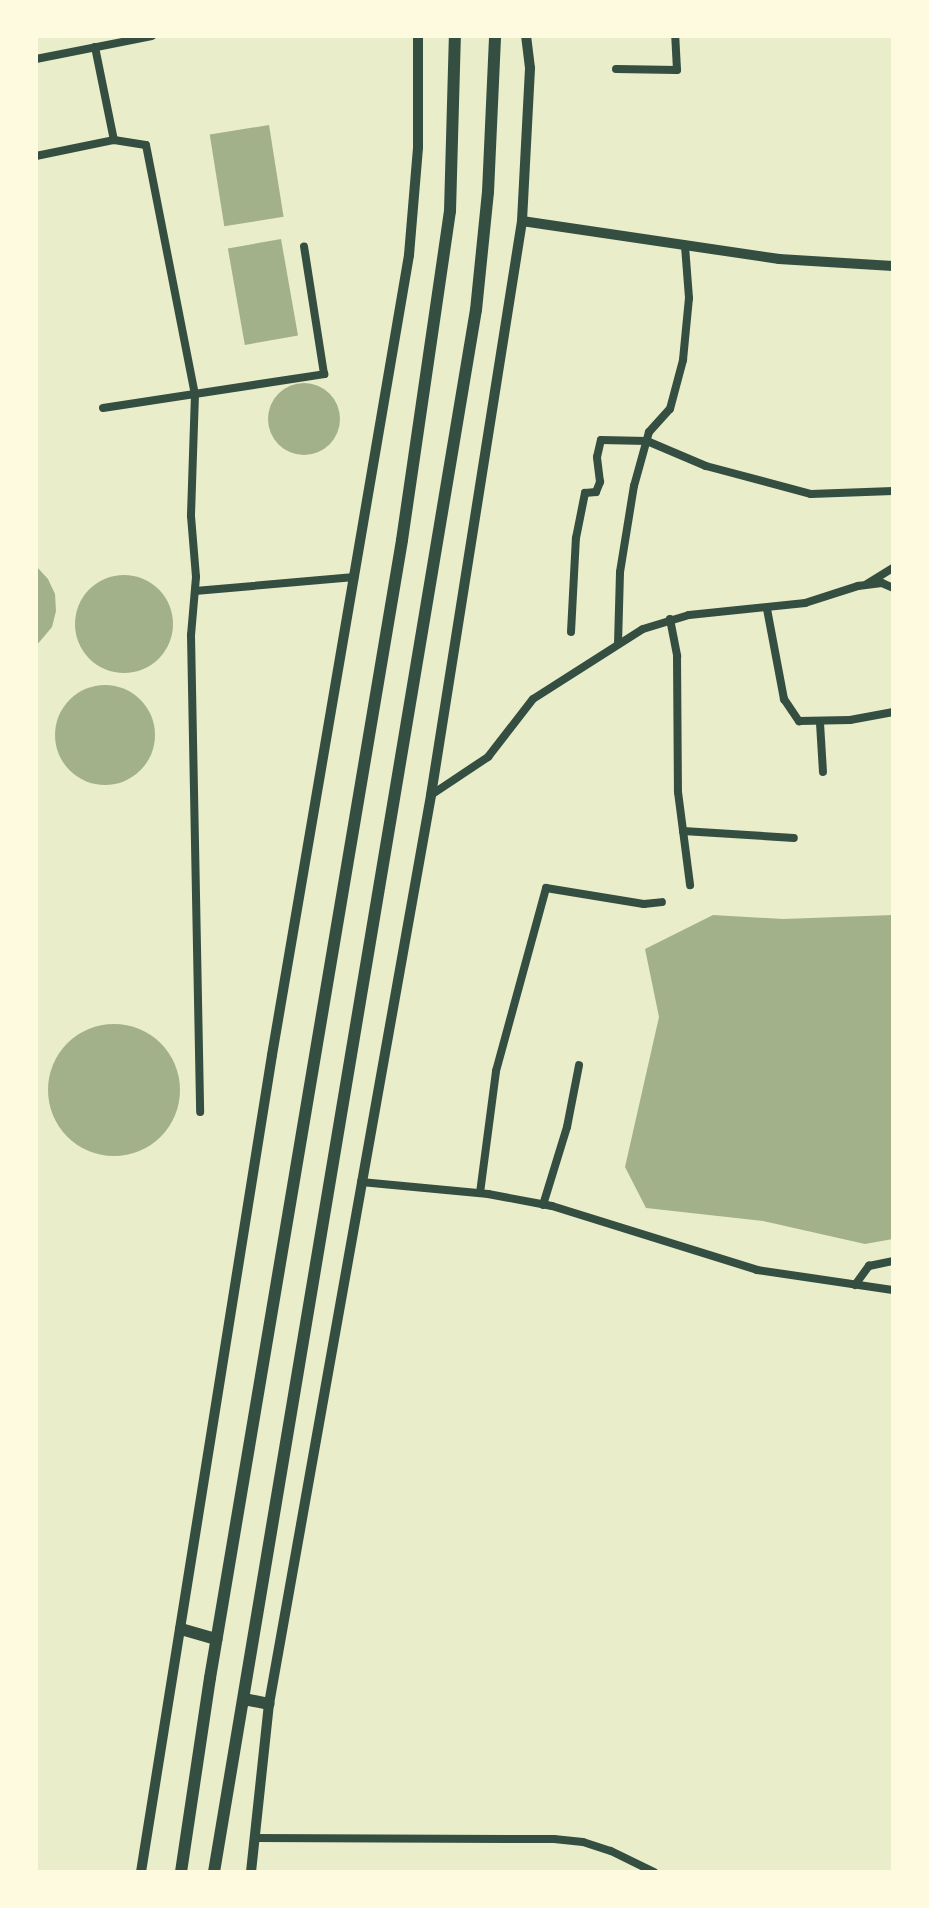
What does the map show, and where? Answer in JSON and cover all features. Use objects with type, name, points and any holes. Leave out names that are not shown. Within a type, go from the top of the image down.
[{"type":"highway","points":[[181,1872],[217,1639],[402,540],[450,211],[455,36]]},
{"type":"highway","points":[[214,1872],[476,310],[488,192],[495,36]]},
{"type":"highway","points":[[181,1629],[217,1639]]},
{"type":"highway","points":[[244,1699],[269,1704]]},
{"type":"street","points":[[36,59],[152,36]]},
{"type":"street","points":[[141,1872],[272,1055],[409,255],[418,147],[418,36]]},
{"type":"street","points":[[251,1872],[269,1704],[431,795],[522,221],[530,68],[526,36]]},
{"type":"street","points":[[616,69],[677,70],[675,36]]},
{"type":"street","points":[[95,47],[114,140]]},
{"type":"street","points":[[36,156],[114,140],[146,145],[195,394],[191,516],[195,591],[191,635],[200,1112]]},
{"type":"street","points":[[522,221],[779,259],[893,266]]},
{"type":"street","points":[[618,644],[623,546],[649,432],[670,409],[683,360],[689,298],[685,246]]},
{"type":"street","points":[[103,408],[324,374],[304,247]]},
{"type":"street","points":[[571,632],[576,538],[585,493],[596,492],[600,482],[597,457],[601,440],[647,441],[706,466],[774,487],[811,494],[893,491]]},
{"type":"street","points":[[431,795],[488,757],[533,699],[643,629],[670,619],[767,609],[827,598],[865,585],[893,568]]},
{"type":"street","points":[[195,591],[354,577]]},
{"type":"street","points":[[865,585],[891,588]]},
{"type":"street","points":[[767,609],[784,699],[799,721],[820,723],[893,712]]},
{"type":"street","points":[[670,619],[677,656],[678,792],[690,885]]},
{"type":"street","points":[[820,723],[823,772]]},
{"type":"street","points":[[683,831],[794,838]]},
{"type":"street","points":[[480,1193],[496,1071],[546,888],[644,904],[662,902]]},
{"type":"street","points":[[543,1205],[567,1127],[579,1065]]},
{"type":"street","points":[[361,1182],[480,1193],[543,1205],[757,1270],[893,1290]]},
{"type":"street","points":[[855,1285],[869,1266],[893,1261]]},
{"type":"street","points":[[254,1838],[554,1839],[583,1842],[654,1872]]},
{"type":"street","points":[[622,1872],[629,1860]]},
{"type":"shaded area","points":[[269,125],[284,217],[224,226],[210,134]]},
{"type":"shaded area","points":[[281,239],[298,336],[245,345],[228,248]]},
{"type":"shaded area","points":[[304,383],[330,393],[340,419],[330,445],[304,455],[278,445],[268,419],[278,393]]},
{"type":"shaded area","points":[[36,566],[48,579],[55,594],[56,611],[52,627],[36,646]]},
{"type":"shaded area","points":[[124,575],[143,578],[159,589],[170,605],[173,624],[170,643],[159,659],[143,670],[124,673],[105,670],[89,659],[78,643],[75,624],[78,605],[89,589],[105,578]]},
{"type":"shaded area","points":[[105,685],[133,693],[147,707],[155,735],[147,763],[133,777],[105,785],[77,777],[63,763],[55,735],[63,707],[77,693]]},
{"type":"shaded area","points":[[713,915],[783,919],[893,915],[893,1239],[865,1244],[763,1221],[646,1208],[625,1167],[659,1017],[645,949]]},
{"type":"shaded area","points":[[114,1024],[139,1029],[161,1043],[175,1065],[180,1090],[175,1115],[161,1137],[139,1151],[114,1156],[89,1151],[67,1137],[53,1115],[48,1090],[53,1065],[67,1043],[89,1029]]}]
